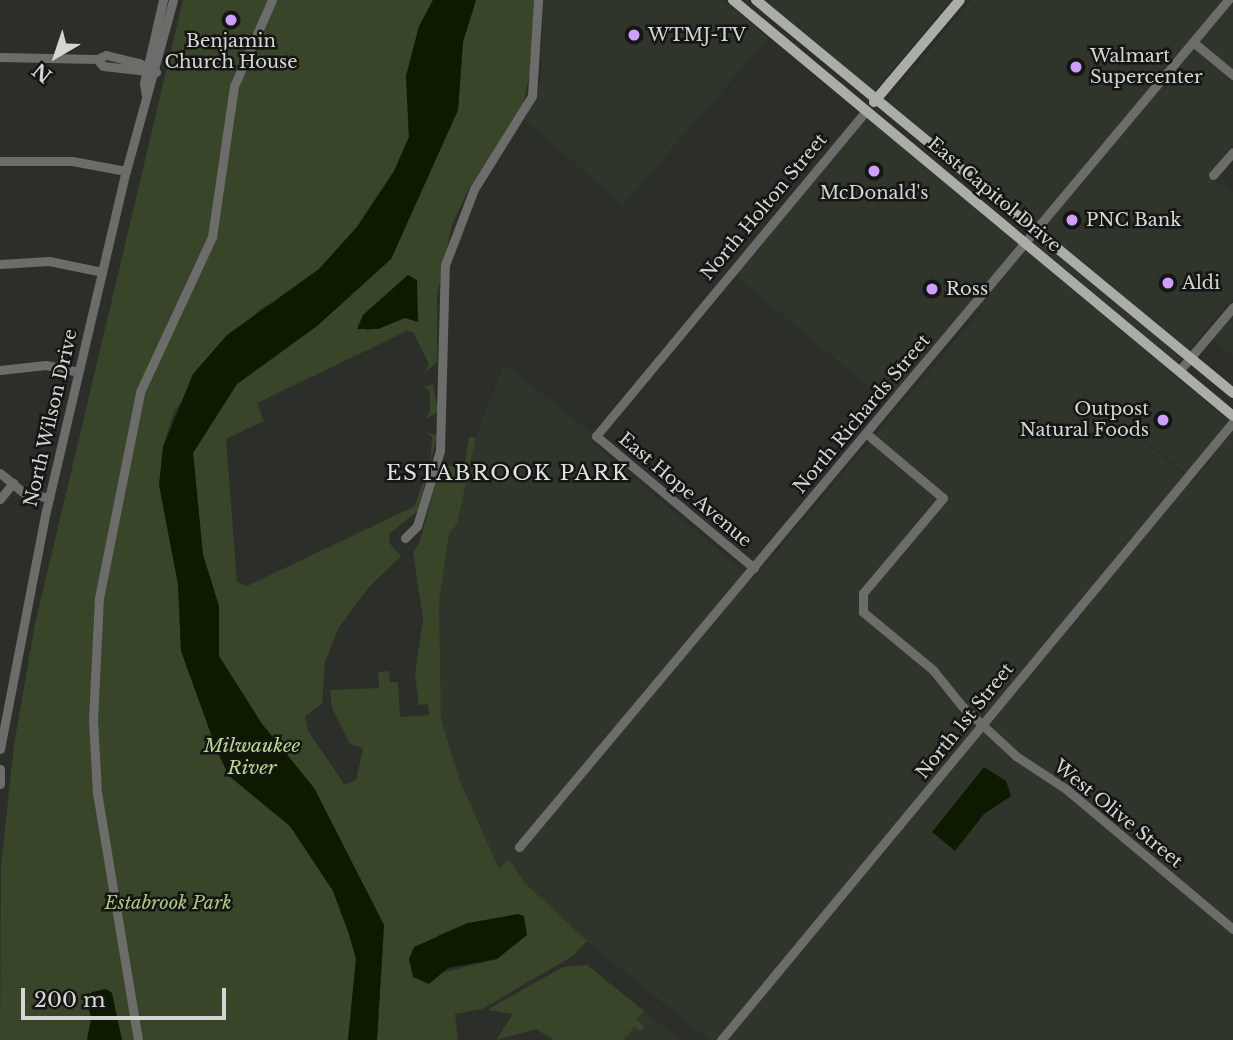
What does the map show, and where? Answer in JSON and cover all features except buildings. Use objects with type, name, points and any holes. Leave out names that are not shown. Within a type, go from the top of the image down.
[{"type":"main road","name":"East Capitol Drive","points":[[733,0],[1233,416]]},
{"type":"main road","name":"East Capitol Drive","points":[[756,0],[1233,393]]},
{"type":"main road","name":"North Holton Street","points":[[866,111],[960,0]]},
{"type":"street","name":"North Wilson Drive","points":[[0,750],[3,711],[49,498],[146,96],[163,0]]},
{"type":"street","name":"North Wilson Drive","points":[[150,71],[173,0]]},
{"type":"street","points":[[138,1040],[97,793],[93,720],[99,598],[140,392],[212,237],[234,86],[272,0]]},
{"type":"street","points":[[405,538],[417,526],[440,451],[446,265],[474,189],[532,96],[538,0]]},
{"type":"street","name":"North Richards Street","points":[[519,847],[1228,0]]},
{"type":"street","points":[[1193,42],[1233,75]]},
{"type":"street","points":[[0,57],[97,59],[106,55],[150,71]]},
{"type":"street","name":"North Holton Street","points":[[596,436],[866,111]]},
{"type":"street","points":[[1213,175],[1233,152]]},
{"type":"street","points":[[0,161],[72,161],[126,171]]},
{"type":"street","points":[[0,264],[49,261],[102,272]]},
{"type":"street","points":[[1179,372],[1233,307]]},
{"type":"street","points":[[0,370],[46,365],[78,372]]},
{"type":"street","name":"North 1st Street","points":[[721,1040],[1233,422]]},
{"type":"street","name":"West Olive Street","points":[[867,434],[943,498],[863,593],[863,612],[933,670],[1016,756],[1066,789],[1233,929]]},
{"type":"street","name":"East Hope Avenue","points":[[596,436],[754,568]]},
{"type":"street","points":[[0,473],[23,492],[49,498]]},
{"type":"street","points":[[0,499],[13,483]]},
{"type":"street","points":[[0,769],[0,784]]},
{"type":"shaded area","points":[[543,0],[723,0],[768,38],[623,205],[525,120],[541,80]]},
{"type":"shaded area","points":[[765,0],[951,0],[874,92]]},
{"type":"shaded area","points":[[971,0],[1233,0],[1233,145],[1207,177],[1233,192],[1233,297],[1170,372],[1230,421],[1187,474],[1063,376],[1193,482],[1233,430],[1233,1040],[709,1040],[587,941],[525,883],[509,859],[499,870],[460,781],[441,719],[439,601],[449,534],[457,524],[476,437],[504,364],[592,434],[592,443],[753,580],[981,310],[975,304],[891,405],[732,273],[866,111],[1032,248],[1044,234],[887,101]]},
{"type":"shaded area","points":[[1233,313],[1233,356],[1211,338]]},
{"type":"shaded area","points":[[637,1005],[679,1040],[609,1040]]},
{"type":"green space","name":"Estabrook Park","points":[[183,0],[433,0],[406,76],[409,137],[394,171],[357,227],[319,269],[286,296],[260,309],[174,411],[163,447],[159,485],[178,584],[181,651],[264,805],[290,826],[333,891],[349,934],[356,959],[348,1040],[0,1040],[1,866],[14,745],[35,624]]},
{"type":"green space","points":[[476,0],[534,0],[534,54],[522,109],[467,192],[452,225],[437,295],[437,362],[424,373],[429,364],[413,332],[407,331],[257,403],[264,421],[226,439],[237,582],[247,586],[415,506],[431,456],[432,437],[426,432],[437,436],[418,511],[389,534],[390,544],[401,556],[370,586],[339,627],[325,662],[322,704],[305,716],[308,731],[345,785],[356,780],[363,748],[350,744],[332,708],[330,690],[379,688],[378,672],[389,671],[390,682],[398,682],[400,717],[429,715],[428,704],[419,705],[415,675],[423,619],[413,552],[419,544],[439,471],[444,465],[464,468],[469,437],[476,437],[457,524],[449,534],[439,601],[441,719],[460,781],[499,869],[509,859],[525,883],[587,941],[573,956],[482,1009],[455,1014],[458,1040],[377,1040],[384,925],[314,788],[262,724],[219,656],[219,606],[203,555],[193,453],[237,384],[317,326],[391,259],[458,110],[463,42]],"holes":[[[408,275],[418,321],[405,318],[366,331],[363,315]],[[468,923],[526,935],[497,959],[437,974],[438,935]]]},
{"type":"green space","points":[[433,384],[438,412],[425,419],[430,412],[430,391],[424,387]]},
{"type":"green space","points":[[587,965],[644,1011],[637,1019],[645,1027],[641,1031],[634,1027],[624,1040],[554,1040],[536,1029],[496,1040],[513,1014],[488,1010],[563,967]]},
{"type":"water","name":"Milwaukee River","points":[[433,0],[476,0],[463,42],[458,110],[391,259],[317,326],[237,384],[193,453],[203,555],[219,606],[219,656],[262,724],[314,788],[384,925],[377,1040],[348,1040],[356,959],[349,934],[333,891],[290,826],[229,776],[217,751],[181,651],[178,584],[159,485],[163,447],[193,374],[227,335],[319,269],[357,227],[394,171],[409,137],[406,76],[419,26]]},
{"type":"water","points":[[408,275],[417,280],[418,322],[405,318],[378,329],[357,329],[363,315]]},
{"type":"water","points":[[984,767],[1006,781],[1011,796],[984,814],[955,851],[932,832]]},
{"type":"water","points":[[518,914],[524,916],[527,935],[497,959],[448,968],[429,984],[413,977],[409,959],[414,947],[468,923]]},
{"type":"water","points":[[106,989],[112,993],[122,1040],[87,1040],[91,1019],[87,998],[92,992]]},
{"type":"place","name":"Benjamin Church House","points":[[231,20]]},
{"type":"place","name":"WTMJ-TV","points":[[634,35]]},
{"type":"place","name":"Walmart Supercenter","points":[[1076,67]]},
{"type":"place","name":"McDonald's","points":[[874,171]]},
{"type":"place","name":"PNC Bank","points":[[1072,220]]},
{"type":"place","name":"Aldi","points":[[1168,283]]},
{"type":"place","name":"Ross","points":[[932,289]]},
{"type":"place","name":"Outpost Natural Foods","points":[[1163,420]]},
{"type":"district","name":"ESTABROOK PARK","points":[[508,473]]}]
